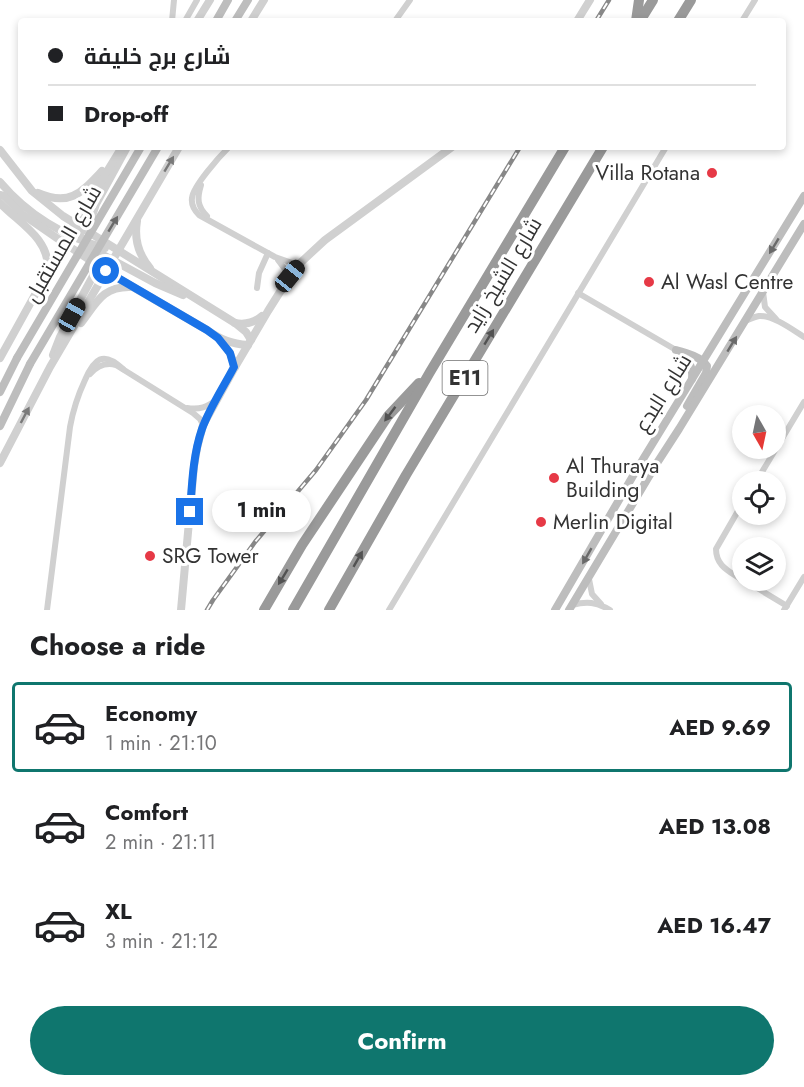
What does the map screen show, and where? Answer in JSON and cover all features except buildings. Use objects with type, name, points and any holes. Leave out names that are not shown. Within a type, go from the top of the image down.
[{"type":"highway","points":[[638,18],[639,0]]},
{"type":"highway","points":[[640,18],[653,0]]},
{"type":"highway","points":[[680,18],[691,0]]},
{"type":"highway","name":"شارع الشيخ زايد","points":[[293,610],[430,372],[563,150]]},
{"type":"highway","name":"شارع الشيخ زايد","points":[[329,610],[406,475],[601,150]]},
{"type":"highway","points":[[264,610],[302,545],[388,416],[430,372]]},
{"type":"main road","points":[[218,18],[228,0]]},
{"type":"main road","points":[[237,18],[248,0]]},
{"type":"main road","name":"شارع المستقبل","points":[[0,392],[17,357],[139,150]]},
{"type":"main road","name":"شارع المستقبل","points":[[0,426],[30,364],[156,150]]},
{"type":"main road","name":"شارع البدع","points":[[555,610],[637,469],[804,196]]},
{"type":"main road","name":"شارع البدع","points":[[571,607],[804,224]]},
{"type":"main road","points":[[676,350],[704,362],[707,366],[707,371],[684,412],[680,429]]},
{"type":"main road","points":[[676,350],[689,362],[692,372],[691,382]]},
{"type":"street","points":[[172,18],[174,0]]},
{"type":"street","points":[[186,18],[197,0]]},
{"type":"street","points":[[200,18],[210,0]]},
{"type":"street","points":[[253,18],[264,0]]},
{"type":"street","points":[[397,18],[410,0]]},
{"type":"street","points":[[574,18],[584,0]]},
{"type":"street","points":[[579,18],[590,0]]},
{"type":"street","points":[[744,18],[755,0]]},
{"type":"street","points":[[0,150],[28,187],[40,198],[75,224],[235,322],[246,333],[249,342]]},
{"type":"street","name":"شارع المستقبل","points":[[0,358],[68,235],[120,150]]},
{"type":"street","points":[[50,367],[60,337],[93,276],[94,268],[89,245],[91,219],[96,204],[125,150]]},
{"type":"street","points":[[0,463],[50,367],[177,150]]},
{"type":"street","points":[[226,150],[203,178],[198,204],[212,221],[275,257],[298,266]]},
{"type":"street","points":[[182,608],[197,448],[203,425],[234,367],[298,266],[330,236],[448,150]]},
{"type":"street","points":[[389,610],[664,150]]},
{"type":"street","points":[[28,187],[45,196],[71,197],[86,188],[112,161]]},
{"type":"street","points":[[0,182],[14,198],[51,225],[162,286],[200,301]]},
{"type":"street","points":[[0,195],[4,196],[27,218],[106,271],[218,338],[230,353],[234,367]]},
{"type":"street","points":[[0,203],[42,244],[48,262],[47,274]]},
{"type":"street","points":[[141,211],[137,224],[137,244],[145,262],[158,275]]},
{"type":"street","points":[[75,224],[106,271]]},
{"type":"street","points":[[64,243],[118,251]]},
{"type":"street","points":[[257,288],[268,253]]},
{"type":"street","points":[[275,257],[290,276]]},
{"type":"street","points":[[70,332],[82,321],[97,300],[107,292],[122,287],[133,287]]},
{"type":"street","points":[[763,291],[765,308],[781,323]]},
{"type":"street","points":[[578,293],[676,350]]},
{"type":"street","points":[[235,322],[244,324],[253,322],[268,311]]},
{"type":"street","points":[[745,321],[760,316],[768,317],[804,337]]},
{"type":"street","points":[[218,338],[233,343],[249,342]]},
{"type":"street","points":[[56,610],[48,608],[70,427],[85,379],[101,365],[111,364],[184,407],[200,419],[203,425]]},
{"type":"street","points":[[184,407],[204,408],[217,399]]},
{"type":"street","points":[[763,471],[804,402]]},
{"type":"street","points":[[732,521],[716,549],[718,563],[732,573]]},
{"type":"street","points":[[760,591],[785,608],[804,577]]},
{"type":"street","points":[[589,579],[592,594],[606,608]]},
{"type":"street","points":[[571,607],[590,602],[606,608]]},
{"type":"railway","points":[[598,18],[609,0]]},
{"type":"railway","points":[[207,610],[255,542],[316,470],[366,400],[518,150]]},
{"type":"place","name":"Villa Rotana","points":[[712,173]]},
{"type":"place","name":"Al Wasl Centre","points":[[649,282]]},
{"type":"place","name":"Al Thuraya Building","points":[[554,478]]},
{"type":"place","name":"Merlin Digital","points":[[541,522]]},
{"type":"place","name":"SRG Tower","points":[[150,556]]},
{"type":"route","points":[[106,271],[207,330],[226,346],[231,356],[234,367],[203,425],[199,439],[195,456],[190,512]]}]
